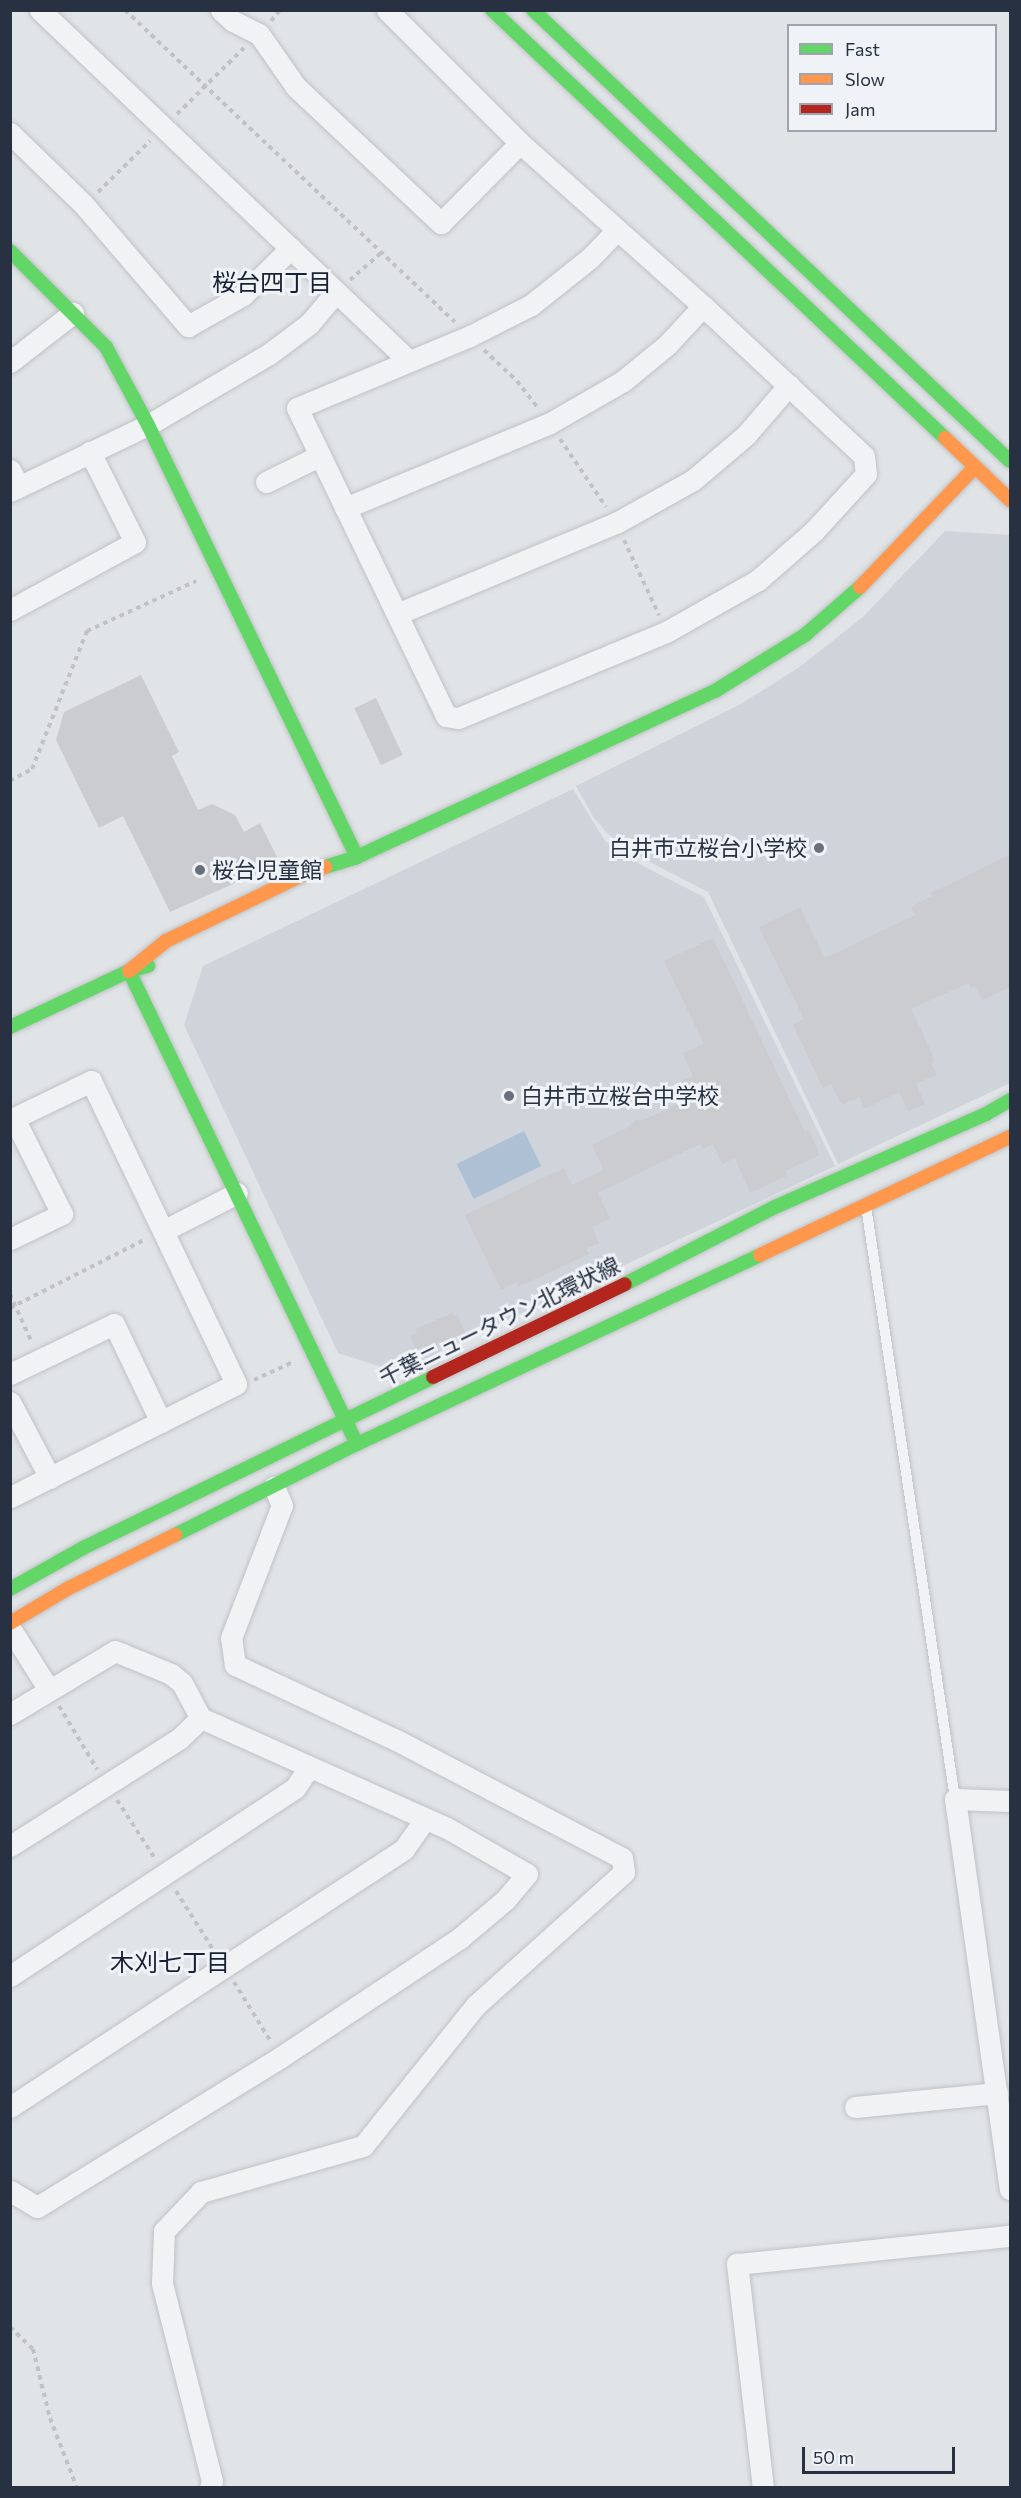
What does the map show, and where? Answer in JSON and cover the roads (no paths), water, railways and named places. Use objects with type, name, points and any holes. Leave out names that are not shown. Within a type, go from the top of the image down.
[{"type":"street","points":[[40,10],[409,361]]},
{"type":"street","points":[[221,10],[233,21],[259,34],[296,87],[441,223],[520,143]]},
{"type":"street","points":[[387,10],[520,143],[703,306],[864,456],[866,474],[814,531],[758,580],[666,632],[458,718],[446,716],[297,408],[470,336],[531,305],[563,282],[617,230]]},
{"type":"street","points":[[492,10],[1011,500]]},
{"type":"street","points":[[533,10],[1011,461]]},
{"type":"street","points":[[10,133],[84,205],[188,326],[243,295],[291,249]]},
{"type":"street","points":[[10,251],[106,347],[148,425],[357,857]]},
{"type":"street","points":[[13,483],[90,452],[148,425],[269,354],[309,324],[336,292]]},
{"type":"street","points":[[345,508],[550,423],[623,381],[667,345],[703,306]]},
{"type":"street","points":[[10,362],[73,313]]},
{"type":"street","points":[[397,614],[616,523],[693,480],[746,435],[789,385]]},
{"type":"street","points":[[10,610],[135,542],[90,452]]},
{"type":"street","points":[[266,482],[319,456]]},
{"type":"street","points":[[129,971],[166,941],[309,872],[357,857],[715,691],[757,667],[805,635],[844,603],[975,467]]},
{"type":"street","points":[[331,879],[357,857]]},
{"type":"street","points":[[10,1027],[129,971],[162,962]]},
{"type":"street","points":[[129,971],[357,1444]]},
{"type":"street","points":[[10,1239],[62,1214],[12,1119],[91,1081],[236,1384],[10,1497]]},
{"type":"street","name":"千葉ニュータウン北環状線","points":[[10,1589],[83,1548],[580,1307],[775,1207],[986,1114],[1011,1100]]},
{"type":"street","points":[[10,1623],[67,1589],[357,1444],[866,1203],[1011,1137]]},
{"type":"street","points":[[163,1231],[237,1193]]},
{"type":"street","points":[[10,1374],[114,1324],[161,1422]]},
{"type":"street","points":[[10,1402],[50,1478]]},
{"type":"street","points":[[210,2487],[212,2481],[162,2283],[164,2231],[201,2192],[363,2146],[476,2005],[624,1872],[622,1858],[396,1740],[235,1665],[231,1638],[282,1505],[274,1487]]},
{"type":"street","points":[[10,1628],[49,1690]]},
{"type":"street","points":[[10,1714],[115,1651],[171,1674],[182,1683],[201,1718],[425,1819],[527,1874],[505,1900],[460,1938],[281,2057],[78,2182],[37,2207],[10,2191]]},
{"type":"street","points":[[10,1846],[180,1738],[201,1718]]},
{"type":"street","points":[[10,1976],[295,1788],[309,1767]]},
{"type":"street","points":[[1011,1801],[954,1799],[1001,2062],[997,2093],[1011,2189]]},
{"type":"street","points":[[10,2107],[404,1849],[425,1819]]},
{"type":"street","points":[[855,2107],[997,2093]]},
{"type":"street","points":[[763,2487],[737,2264],[1011,2236]]},
{"type":"lane","points":[[866,1203],[954,1799]]},
{"type":"water","points":[[524,1131],[541,1166],[474,1199],[457,1164]]},
{"type":"place","name":"白井市立桜台小学校","points":[[819,848]]},
{"type":"place","name":"桜台児童館","points":[[200,870]]},
{"type":"place","name":"白井市立桜台中学校","points":[[509,1096]]},
{"type":"district","name":"桜台四丁目","points":[[272,282]]},
{"type":"district","name":"木刈七丁目","points":[[170,1962]]}]
